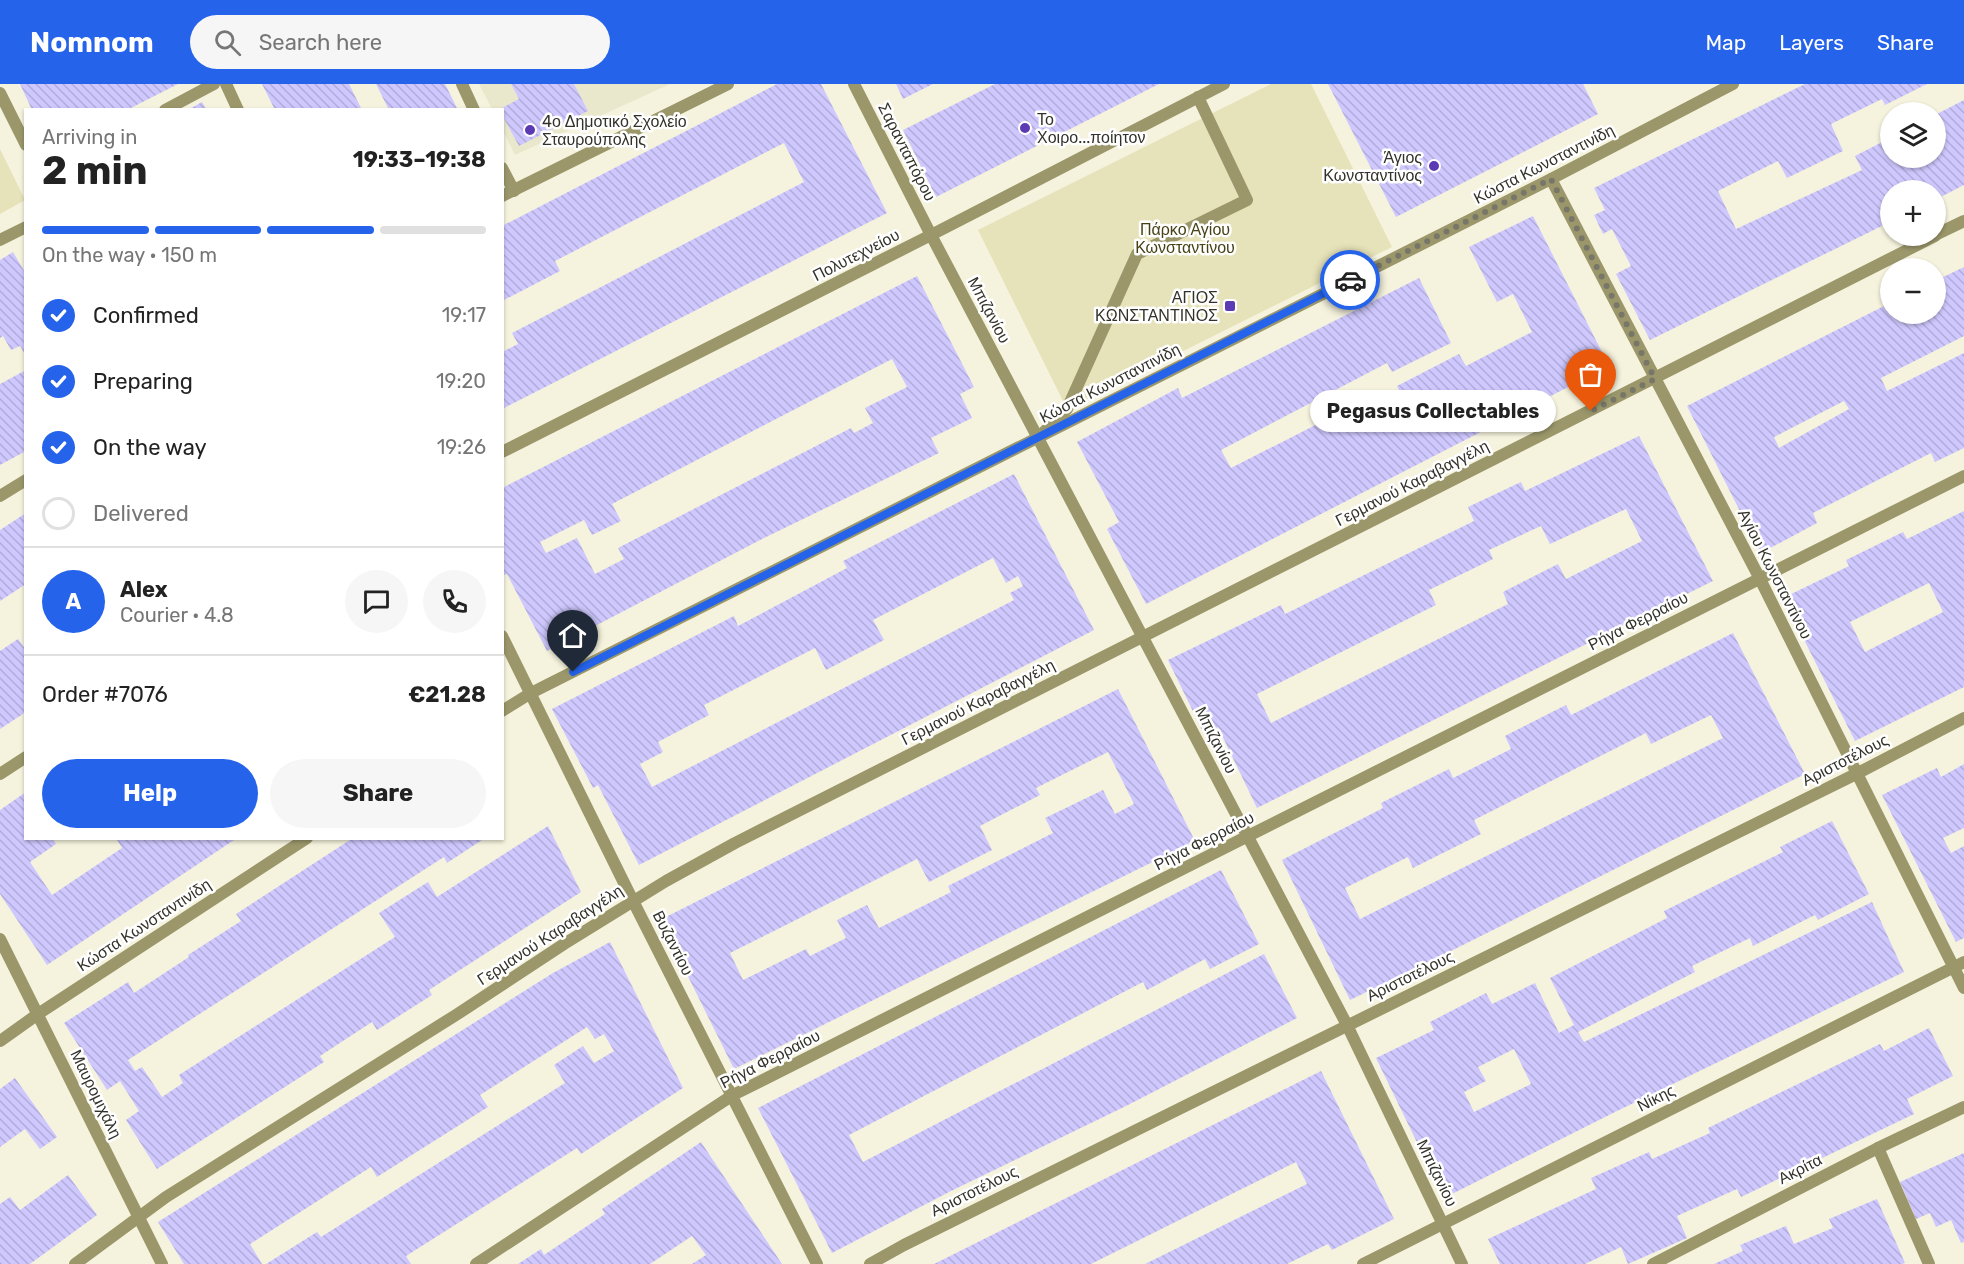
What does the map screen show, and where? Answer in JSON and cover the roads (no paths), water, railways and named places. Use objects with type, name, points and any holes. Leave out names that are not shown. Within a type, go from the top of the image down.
[{"type":"street","points":[[169,108],[214,84]]},
{"type":"street","points":[[226,84],[237,108]]},
{"type":"street","points":[[462,84],[473,108]]},
{"type":"street","points":[[504,177],[508,194],[728,84]]},
{"type":"street","name":"Σαρανταπόρου","points":[[854,84],[931,235]]},
{"type":"street","name":"Πολυτεχνείου","points":[[504,451],[1224,84]]},
{"type":"street","name":"Κώστα Κωνσταντινίδη","points":[[504,710],[531,693],[1551,179],[1733,84]]},
{"type":"street","points":[[0,93],[24,141]]},
{"type":"street","points":[[1038,438],[1067,409],[1137,254],[1247,200],[1198,97]]},
{"type":"street","name":"Αγίου Κωνσταντίνου","points":[[1551,179],[1759,577],[1856,774],[1959,964],[1964,988]]},
{"type":"street","name":"Γερμανού Καραβαγγέλη","points":[[1946,229],[1964,220]]},
{"type":"street","points":[[0,240],[24,228]]},
{"type":"street","name":"Μπιζανίου","points":[[931,235],[1347,1025],[1462,1264]]},
{"type":"street","name":"Γερμανού Καραβαγγέλη","points":[[75,1264],[139,1216],[633,901],[735,843],[1914,246]]},
{"type":"street","name":"Ρήγα Φερραίου","points":[[476,1264],[733,1095],[1759,577],[1964,476]]},
{"type":"street","points":[[0,496],[24,481]]},
{"type":"street","name":"Βυζαντίου","points":[[504,640],[817,1264]]},
{"type":"street","name":"Αριστοτέλους","points":[[870,1264],[904,1245],[1856,774],[1964,718]]},
{"type":"street","points":[[0,774],[24,758]]},
{"type":"street","name":"Κώστα Κωνσταντινίδη","points":[[0,1041],[304,840]]},
{"type":"street","name":"Μαυρομιχάλη","points":[[0,939],[162,1264]]},
{"type":"street","name":"Νίκης","points":[[1363,1264],[1959,964]]},
{"type":"street","name":"Ακρίτα","points":[[1653,1264],[1878,1148],[1964,1107]]},
{"type":"street","points":[[1878,1148],[1929,1264]]},
{"type":"place","name":"Το Χοιρο...ποίητον","points":[[1025,128]]},
{"type":"place","name":"4ο Δημοτικό Σχολείο Σταυρούπολης","points":[[530,130]]},
{"type":"place","name":"Άγιος Κωνσταντίνος","points":[[1434,166]]},
{"type":"place","name":"ΑΓΙΟΣ ΚΩΝΣΤΑΝΤΙΝΟΣ","points":[[1230,306]]},
{"type":"place","name":"Pegasus Collectables","points":[[1591,411]]},
{"type":"park label","name":"Πάρκο Αγίου Κωνσταντίνου","points":[[1185,238]]}]
